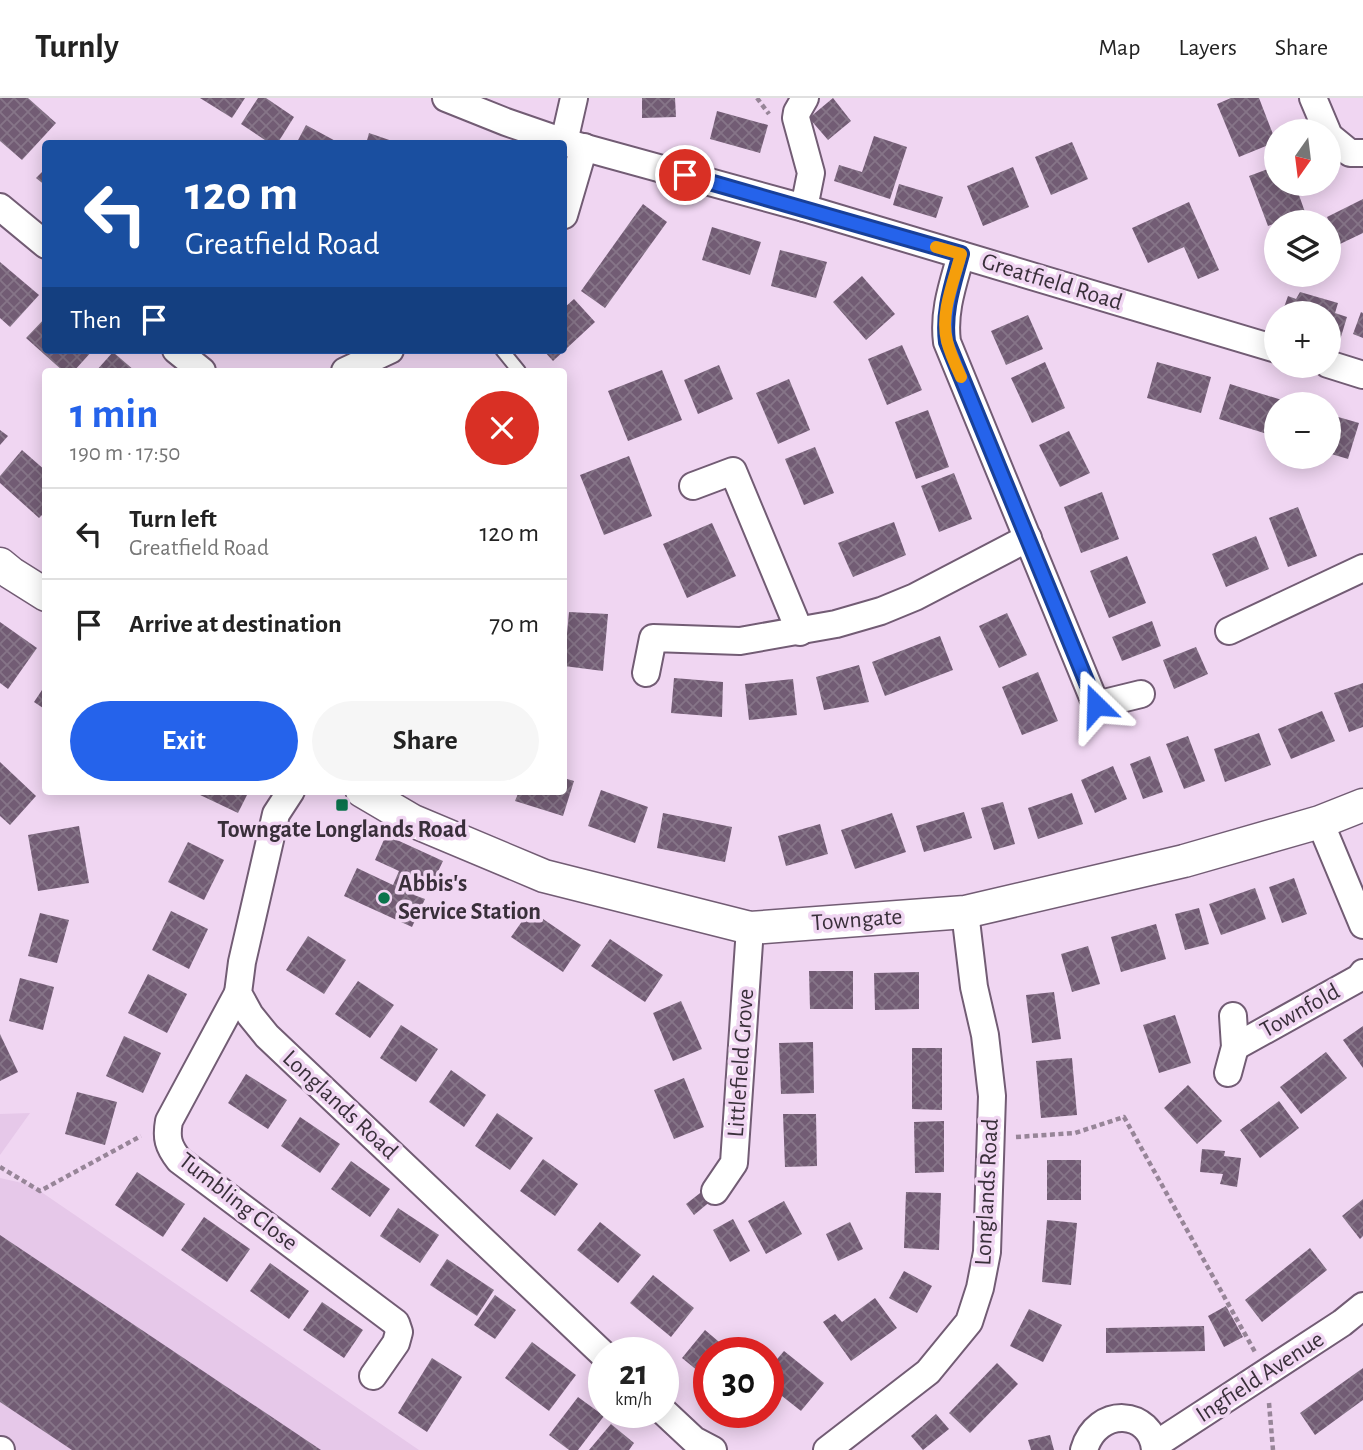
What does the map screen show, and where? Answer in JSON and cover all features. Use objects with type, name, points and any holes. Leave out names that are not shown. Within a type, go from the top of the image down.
[{"type":"street","name":"Greatfield Road","points":[[446,98],[559,140]]},
{"type":"street","points":[[567,194],[574,145],[575,98]]},
{"type":"street","points":[[804,208],[811,173],[796,118],[805,98]]},
{"type":"street","points":[[1313,98],[1321,119]]},
{"type":"street","name":"Greatfield Road","points":[[567,143],[804,208],[1264,345]]},
{"type":"street","points":[[1341,145],[1350,153],[1363,153]]},
{"type":"street","points":[[0,207],[42,242]]},
{"type":"street","points":[[961,254],[947,306],[947,342],[1096,705],[1141,694]]},
{"type":"street","points":[[181,354],[198,368]]},
{"type":"street","points":[[351,368],[381,354]]},
{"type":"street","points":[[1341,368],[1363,375]]},
{"type":"street","points":[[693,486],[733,471],[800,632]]},
{"type":"street","points":[[646,673],[653,638],[740,641],[800,632],[881,611],[915,597],[1028,538]]},
{"type":"street","points":[[0,564],[42,592]]},
{"type":"street","points":[[1229,631],[1363,568]]},
{"type":"street","points":[[239,993],[249,930],[276,814],[288,795]]},
{"type":"street","name":"Towngate","points":[[369,795],[413,821],[544,876],[750,928],[965,912],[1184,861],[1320,822],[1363,805]]},
{"type":"street","points":[[1320,822],[1363,925]]},
{"type":"street","name":"Longlands Road","points":[[827,1450],[928,1372],[969,1322],[980,1288],[987,1252],[992,1096],[965,912]]},
{"type":"street","name":"Littlefield Grove","points":[[715,1191],[734,1163],[750,928]]},
{"type":"street","name":"Townfold","points":[[1235,1047],[1359,978],[1363,973]]},
{"type":"street","name":"Tumbling Close","points":[[239,993],[169,1121],[166,1136],[170,1148],[179,1160],[396,1323],[399,1332],[396,1343],[373,1376]]},
{"type":"street","name":"Longlands Road","points":[[239,993],[250,1015],[267,1036],[588,1340]]},
{"type":"street","name":"Townfold","points":[[1228,1073],[1235,1047],[1233,1016]]},
{"type":"street","name":"Ingfield Avenue","points":[[1084,1450],[1088,1436],[1100,1423],[1116,1418],[1134,1420],[1148,1431],[1155,1448],[1342,1323],[1363,1306]]},
{"type":"street","points":[[679,1426],[694,1440],[713,1450]]},
{"type":"lane","points":[[505,354],[517,368]]},
{"type":"path","points":[[991,1139],[1074,1133],[1124,1117],[1266,1372],[1273,1450]]},
{"type":"path","points":[[0,1167],[40,1191],[169,1121]]},
{"type":"shaded area","points":[[30,1113],[0,1155],[0,1114]]},
{"type":"shaded area","points":[[0,1178],[31,1185],[419,1450],[0,1450]]},
{"type":"building","points":[[0,98],[28,98],[56,123],[22,160],[0,141]]},
{"type":"building","points":[[200,98],[245,98],[232,118]]},
{"type":"building","points":[[258,98],[266,98],[294,117],[280,140],[265,140],[241,124]]},
{"type":"building","points":[[642,98],[675,98],[676,117],[642,118]]},
{"type":"building","points":[[833,98],[851,121],[828,140],[809,118]]},
{"type":"building","points":[[1231,98],[1259,98],[1267,119],[1264,119],[1264,147],[1239,157],[1217,104]]},
{"type":"building","points":[[717,111],[768,125],[760,153],[710,139]]},
{"type":"building","points":[[306,125],[334,140],[298,140]]},
{"type":"building","points":[[369,133],[389,140],[367,140]]},
{"type":"building","points":[[874,136],[907,147],[890,199],[834,181],[839,165],[862,172]]},
{"type":"building","points":[[1072,142],[1088,179],[1051,195],[1035,157]]},
{"type":"building","points":[[1013,167],[1029,207],[983,226],[967,186]]},
{"type":"building","points":[[1264,170],[1264,196],[1299,196],[1304,210],[1264,210],[1264,215],[1249,176]]},
{"type":"building","points":[[42,172],[42,183],[36,178]]},
{"type":"building","points":[[899,184],[943,197],[936,218],[893,205]]},
{"type":"building","points":[[1363,199],[1363,233],[1341,244],[1341,210]]},
{"type":"building","points":[[1189,202],[1219,270],[1198,279],[1184,247],[1148,263],[1132,228]]},
{"type":"building","points":[[643,204],[667,222],[605,308],[581,291]]},
{"type":"building","points":[[712,227],[761,242],[750,275],[702,260]]},
{"type":"building","points":[[780,250],[827,262],[816,298],[771,286]]},
{"type":"building","points":[[0,262],[39,295],[10,327],[0,318]]},
{"type":"building","points":[[862,276],[895,314],[866,340],[833,302]]},
{"type":"building","points":[[1300,292],[1331,301],[1286,301],[1288,296],[1296,299]]},
{"type":"building","points":[[574,299],[595,322],[567,348],[567,305]]},
{"type":"building","points":[[1361,312],[1363,313],[1363,338],[1353,334]]},
{"type":"building","points":[[1028,315],[1043,349],[1006,365],[991,331]]},
{"type":"building","points":[[1341,315],[1347,317],[1341,337]]},
{"type":"building","points":[[42,321],[42,352],[26,338]]},
{"type":"building","points":[[902,345],[922,390],[887,405],[868,359]]},
{"type":"building","points":[[44,354],[89,354],[77,368],[60,368]]},
{"type":"building","points":[[111,354],[115,354],[132,368],[99,368]]},
{"type":"building","points":[[547,354],[561,354],[553,361]]},
{"type":"building","points":[[1045,362],[1065,408],[1032,423],[1011,378]]},
{"type":"building","points":[[1157,362],[1211,377],[1201,413],[1147,398]]},
{"type":"building","points":[[719,365],[733,399],[698,414],[684,380]]},
{"type":"building","points":[[662,370],[682,420],[628,441],[608,391]]},
{"type":"building","points":[[789,379],[810,430],[778,444],[756,393]]},
{"type":"building","points":[[1230,384],[1264,395],[1264,433],[1219,419]]},
{"type":"building","points":[[928,410],[949,467],[916,479],[895,422]]},
{"type":"building","points":[[1341,418],[1359,423],[1348,459],[1341,457]]},
{"type":"building","points":[[0,430],[8,436],[0,445]]},
{"type":"building","points":[[1069,431],[1090,473],[1060,487],[1039,445]]},
{"type":"building","points":[[815,447],[834,493],[804,505],[785,459]]},
{"type":"building","points":[[22,450],[42,468],[42,515],[39,518],[0,483],[0,476]]},
{"type":"building","points":[[629,456],[652,516],[604,535],[580,475]]},
{"type":"building","points":[[954,473],[972,519],[939,532],[921,486]]},
{"type":"building","points":[[1102,492],[1119,539],[1081,553],[1064,507]]},
{"type":"building","points":[[1298,507],[1317,556],[1288,567],[1269,518]]},
{"type":"building","points":[[894,522],[906,555],[853,577],[838,543]]},
{"type":"building","points":[[712,523],[736,576],[687,598],[663,544]]},
{"type":"building","points":[[1256,536],[1269,569],[1226,587],[1212,554]]},
{"type":"building","points":[[1127,556],[1146,603],[1109,618],[1090,571]]},
{"type":"building","points":[[569,612],[608,614],[603,671],[567,666]]},
{"type":"building","points":[[1007,613],[1027,655],[999,668],[979,626]]},
{"type":"building","points":[[1152,621],[1161,646],[1122,661],[1112,637]]},
{"type":"building","points":[[0,622],[37,648],[8,689],[0,683]]},
{"type":"building","points":[[940,636],[953,670],[885,696],[872,662]]},
{"type":"building","points":[[1196,647],[1208,674],[1174,689],[1163,660]]},
{"type":"building","points":[[859,665],[869,702],[824,710],[816,677]]},
{"type":"building","points":[[1038,672],[1058,721],[1022,735],[1002,687]]},
{"type":"building","points":[[674,678],[723,682],[722,717],[671,713]]},
{"type":"building","points":[[793,679],[797,715],[749,720],[745,684]]},
{"type":"building","points":[[1363,683],[1363,727],[1349,732],[1334,693]]},
{"type":"building","points":[[42,690],[42,707],[34,702]]},
{"type":"building","points":[[1322,711],[1335,741],[1291,759],[1278,729]]},
{"type":"building","points":[[1259,733],[1271,765],[1225,782],[1214,749]]},
{"type":"building","points":[[1188,736],[1205,781],[1184,789],[1166,744]]},
{"type":"building","points":[[1150,756],[1163,792],[1143,799],[1130,764]]},
{"type":"building","points":[[0,762],[36,796],[10,825],[0,816]]},
{"type":"building","points":[[1113,766],[1127,799],[1095,813],[1081,780]]},
{"type":"building","points":[[567,779],[574,781],[563,816],[515,801],[517,795],[567,795]]},
{"type":"building","points":[[601,790],[648,807],[635,843],[588,826]]},
{"type":"building","points":[[1072,793],[1083,824],[1038,839],[1028,808]]},
{"type":"building","points":[[200,795],[247,795],[238,813]]},
{"type":"building","points":[[1003,802],[1015,844],[994,850],[981,808]]},
{"type":"building","points":[[964,812],[972,838],[924,852],[916,826]]},
{"type":"building","points":[[663,813],[732,827],[725,862],[657,848]]},
{"type":"building","points":[[892,813],[906,852],[855,869],[841,830]]},
{"type":"building","points":[[820,824],[828,854],[786,866],[778,836]]},
{"type":"building","points":[[79,826],[89,883],[38,891],[28,835]]},
{"type":"building","points":[[386,835],[443,861],[431,886],[421,881],[414,895],[425,899],[412,927],[344,896],[357,868],[393,885],[399,871],[375,860]]},
{"type":"building","points":[[188,842],[224,860],[204,900],[168,882]]},
{"type":"building","points":[[1294,878],[1307,914],[1282,923],[1269,887]]},
{"type":"building","points":[[1255,888],[1266,919],[1221,935],[1209,904]]},
{"type":"building","points":[[1199,908],[1209,944],[1185,950],[1175,914]]},
{"type":"building","points":[[530,910],[581,945],[563,972],[511,937]]},
{"type":"building","points":[[171,911],[208,929],[189,969],[152,950]]},
{"type":"building","points":[[40,913],[69,920],[57,963],[28,956]]},
{"type":"building","points":[[1156,924],[1166,959],[1121,972],[1111,937]]},
{"type":"building","points":[[308,936],[346,960],[324,994],[286,970]]},
{"type":"building","points":[[610,939],[663,975],[645,1002],[591,966]]},
{"type":"building","points":[[1088,946],[1100,984],[1072,992],[1061,954]]},
{"type":"building","points":[[809,971],[853,971],[853,1009],[810,1009]]},
{"type":"building","points":[[919,972],[919,1009],[875,1010],[874,973]]},
{"type":"building","points":[[148,974],[187,994],[167,1033],[128,1013]]},
{"type":"building","points":[[20,978],[54,987],[43,1030],[9,1021]]},
{"type":"building","points":[[358,981],[394,1005],[370,1038],[335,1014]]},
{"type":"building","points":[[1054,992],[1061,1039],[1032,1043],[1026,995]]},
{"type":"building","points":[[681,1001],[702,1049],[673,1061],[653,1013]]},
{"type":"building","points":[[1175,1015],[1191,1063],[1159,1073],[1143,1025]]},
{"type":"building","points":[[401,1025],[438,1049],[416,1082],[380,1058]]},
{"type":"building","points":[[1363,1026],[1363,1068],[1343,1040]]},
{"type":"building","points":[[0,1034],[18,1072],[0,1081]]},
{"type":"building","points":[[124,1036],[161,1053],[143,1093],[106,1076]]},
{"type":"building","points":[[813,1042],[814,1093],[781,1094],[779,1043]]},
{"type":"building","points":[[912,1048],[942,1048],[942,1110],[912,1109]]},
{"type":"building","points":[[1326,1052],[1347,1078],[1301,1114],[1280,1087]]},
{"type":"building","points":[[1072,1058],[1077,1115],[1041,1118],[1036,1061]]},
{"type":"building","points":[[451,1070],[486,1095],[464,1127],[429,1102]]},
{"type":"building","points":[[246,1074],[287,1100],[268,1129],[228,1103]]},
{"type":"building","points":[[684,1078],[704,1127],[674,1139],[654,1090]]},
{"type":"building","points":[[1188,1085],[1222,1121],[1197,1144],[1164,1108]]},
{"type":"building","points":[[77,1092],[117,1102],[105,1145],[65,1134]]},
{"type":"building","points":[[1279,1101],[1299,1128],[1260,1158],[1240,1130]]},
{"type":"building","points":[[497,1113],[533,1138],[510,1170],[475,1146]]},
{"type":"building","points":[[783,1114],[816,1114],[817,1166],[785,1167]]},
{"type":"building","points":[[300,1117],[340,1144],[320,1173],[281,1146]]},
{"type":"building","points":[[944,1121],[944,1172],[915,1173],[914,1122]]},
{"type":"building","points":[[1202,1149],[1225,1151],[1224,1156],[1241,1158],[1237,1187],[1220,1184],[1223,1174],[1200,1172]]},
{"type":"building","points":[[543,1159],[578,1184],[555,1216],[520,1191]]},
{"type":"building","points":[[1047,1160],[1081,1160],[1081,1200],[1047,1200]]},
{"type":"building","points":[[351,1161],[390,1189],[370,1217],[331,1189]]},
{"type":"building","points":[[137,1172],[185,1204],[163,1237],[115,1205]]},
{"type":"building","points":[[704,1190],[712,1200],[694,1215],[686,1204]]},
{"type":"building","points":[[906,1192],[941,1193],[939,1250],[904,1248]]},
{"type":"building","points":[[1363,1199],[1363,1236],[1360,1239],[1342,1216]]},
{"type":"building","points":[[784,1201],[802,1234],[766,1254],[748,1221]]},
{"type":"building","points":[[398,1208],[439,1235],[420,1263],[380,1236]]},
{"type":"building","points":[[204,1217],[250,1249],[227,1282],[181,1250]]},
{"type":"building","points":[[733,1219],[750,1251],[730,1262],[713,1230]]},
{"type":"building","points":[[1047,1220],[1077,1223],[1071,1285],[1042,1282]]},
{"type":"building","points":[[600,1222],[641,1255],[618,1283],[577,1250]]},
{"type":"building","points":[[850,1222],[863,1249],[838,1261],[826,1234]]},
{"type":"building","points":[[0,1235],[321,1450],[72,1450],[0,1402]]},
{"type":"building","points":[[1310,1248],[1327,1270],[1262,1322],[1245,1300]]},
{"type":"building","points":[[447,1259],[494,1290],[477,1316],[430,1285]]},
{"type":"building","points":[[270,1263],[309,1291],[289,1319],[250,1291]]},
{"type":"building","points":[[904,1271],[932,1286],[917,1313],[889,1298]]},
{"type":"building","points":[[653,1275],[694,1308],[671,1337],[630,1303]]},
{"type":"building","points":[[495,1295],[516,1310],[495,1339],[474,1325]]},
{"type":"building","points":[[875,1298],[897,1328],[851,1361],[823,1322],[835,1314],[842,1322]]},
{"type":"building","points":[[322,1302],[363,1330],[344,1358],[303,1330]]},
{"type":"building","points":[[1226,1306],[1243,1337],[1224,1347],[1208,1316]]},
{"type":"building","points":[[1029,1309],[1062,1325],[1043,1362],[1010,1346]]},
{"type":"building","points":[[1204,1326],[1205,1351],[1106,1353],[1106,1328]]},
{"type":"building","points":[[705,1330],[713,1337],[699,1337]]},
{"type":"building","points":[[532,1342],[576,1375],[549,1411],[505,1378]]},
{"type":"building","points":[[693,1345],[693,1367],[682,1358]]},
{"type":"building","points":[[784,1351],[824,1383],[801,1411],[784,1398]]},
{"type":"building","points":[[432,1358],[462,1377],[427,1432],[398,1413]]},
{"type":"building","points":[[997,1363],[1018,1384],[970,1433],[949,1413]]},
{"type":"building","points":[[1363,1368],[1363,1400],[1315,1435],[1300,1413]]},
{"type":"building","points":[[578,1397],[588,1404],[588,1428],[595,1428],[578,1450],[569,1450],[549,1435]]},
{"type":"building","points":[[936,1414],[949,1429],[923,1450],[911,1436]]},
{"type":"building","points":[[608,1428],[616,1428],[634,1443],[629,1450],[589,1450]]},
{"type":"building","points":[[1050,1435],[1054,1450],[1031,1450],[1028,1440]]},
{"type":"slow traffic","points":[[936,247],[961,254],[947,306],[945,325],[947,342],[961,377]]},
{"type":"place","name":"Towngate Longlands Road","points":[[342,805]]},
{"type":"place","name":"Abbis's Service Station","points":[[384,898]]},
{"type":"route","points":[[685,175],[961,254],[947,306],[947,342],[1096,705]]}]
